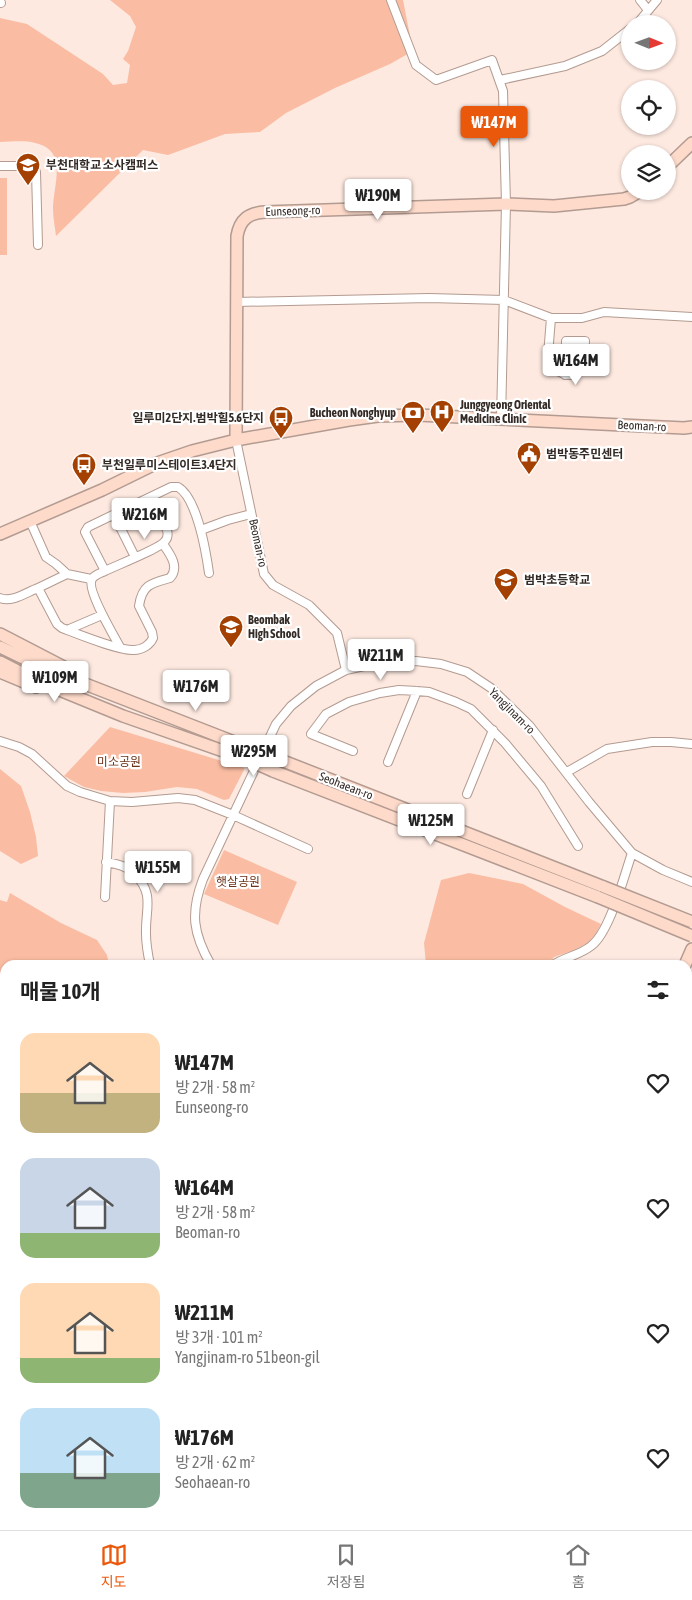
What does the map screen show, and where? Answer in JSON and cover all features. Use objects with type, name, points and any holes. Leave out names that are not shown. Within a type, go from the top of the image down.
[{"type":"main road","points":[[676,158],[692,143]]},
{"type":"main road","name":"Eunseong-ro","points":[[236,440],[238,230],[244,220],[252,214],[275,211],[506,204],[566,205],[621,199]]},
{"type":"main road","name":"Beoman-ro","points":[[0,534],[102,490],[157,463],[192,451],[236,440],[340,421],[378,416],[418,415],[692,427]]},
{"type":"main road","points":[[0,634],[129,700]]},
{"type":"main road","name":"Seohaean-ro","points":[[0,647],[44,668],[278,759],[601,892],[692,936]]},
{"type":"main road","name":"Seohaean-ro","points":[[0,662],[36,680],[123,716],[246,759],[273,771],[601,892],[692,922]]},
{"type":"main road","points":[[0,672],[22,682],[123,716]]},
{"type":"street","points":[[391,0],[416,65],[436,80],[492,60],[504,90],[506,204],[501,420]]},
{"type":"street","points":[[640,0],[648,10]]},
{"type":"street","points":[[644,15],[657,0]]},
{"type":"street","points":[[500,80],[565,66],[602,51],[621,36]]},
{"type":"street","points":[[504,90],[521,76]]},
{"type":"street","points":[[0,166],[30,166],[36,172],[38,245]]},
{"type":"street","points":[[237,302],[429,298],[504,300],[551,318],[582,318],[604,312],[692,317]]},
{"type":"street","points":[[551,318],[548,355],[551,367],[562,375],[565,375],[574,375],[581,369],[584,361],[585,341],[566,341],[565,375]]},
{"type":"street","name":"Beoman-ro","points":[[236,440],[264,574],[273,585],[309,605],[337,633],[346,670]]},
{"type":"street","points":[[105,571],[85,532],[88,527],[175,486],[181,489],[186,496],[201,530],[209,573]]},
{"type":"street","points":[[30,521],[46,557],[68,574],[91,579],[163,544],[168,535],[168,530],[151,497]]},
{"type":"street","points":[[201,530],[251,514]]},
{"type":"street","points":[[114,515],[135,557]]},
{"type":"street","points":[[38,588],[57,624],[67,630],[120,648],[139,649],[151,642],[153,638],[139,606],[143,592],[154,582],[170,578],[175,570],[170,554],[163,544]]},
{"type":"street","points":[[0,598],[8,599],[68,574]]},
{"type":"street","points":[[91,579],[93,593],[102,615],[120,648]]},
{"type":"street","points":[[67,630],[102,615]]},
{"type":"street","name":"Yangjinam-ro","points":[[209,960],[200,942],[196,927],[195,903],[203,879],[276,724],[291,706],[316,686],[346,670],[382,662],[416,661],[441,664],[467,672],[490,688],[529,725],[589,802],[632,853],[663,870],[692,882]]},
{"type":"street","points":[[353,751],[312,734],[326,714],[350,702],[380,693],[399,690],[417,691],[429,692],[471,709],[493,730],[541,786],[578,846]]},
{"type":"street","points":[[388,762],[417,691]]},
{"type":"street","points":[[467,794],[493,730]]},
{"type":"street","points":[[0,741],[19,747],[32,754],[73,790],[110,801],[132,802],[184,798],[233,815],[308,849]]},
{"type":"street","points":[[566,772],[607,749],[652,742],[692,744]]},
{"type":"street","points":[[106,896],[110,801]]},
{"type":"street","points":[[560,960],[592,946],[598,938],[608,922],[632,853]]},
{"type":"street","points":[[106,862],[114,863],[130,870],[145,886],[148,903],[146,932],[149,960]]},
{"type":"green space","points":[[110,0],[403,0],[413,51],[390,64],[335,88],[286,113],[260,132],[225,134],[168,155],[143,150],[56,236],[53,209],[57,170],[56,161],[52,153],[46,147],[31,142],[0,142],[0,18],[27,24],[103,74],[113,85],[127,83],[130,65],[123,59],[128,51],[136,27],[130,16]]},
{"type":"green space","points":[[0,178],[7,178],[7,255],[0,255]]},
{"type":"green space","name":"미소공원","points":[[110,727],[245,768],[229,799],[224,800],[197,789],[177,787],[145,792],[101,791],[84,787],[64,776]]},
{"type":"green space","points":[[0,769],[21,786],[36,837],[38,856],[21,864],[0,851]]},
{"type":"green space","name":"햇살공원","points":[[224,850],[297,882],[278,925],[204,894]]},
{"type":"green space","points":[[469,873],[523,884],[601,924],[588,943],[554,957],[551,960],[426,960],[424,943],[441,880]]},
{"type":"green space","points":[[10,893],[61,923],[97,940],[107,955],[108,960],[0,960],[0,900],[7,902]]},
{"type":"place","name":"부천대학교 소사캠퍼스","points":[[28,186]]},
{"type":"place","name":"Junggyeong Oriental Medicine Clinic","points":[[442,433]]},
{"type":"place","name":"Bucheon Nonghyup","points":[[413,434]]},
{"type":"place","name":"일루미2단지.범박힐5.6단지","points":[[281,439]]},
{"type":"place","name":"범박동주민센터","points":[[529,475]]},
{"type":"place","name":"부천일루미스테이트3.4단지","points":[[84,486]]},
{"type":"place","name":"범박초등학교","points":[[506,601]]},
{"type":"place","name":"Beombak High School","points":[[231,648]]}]
